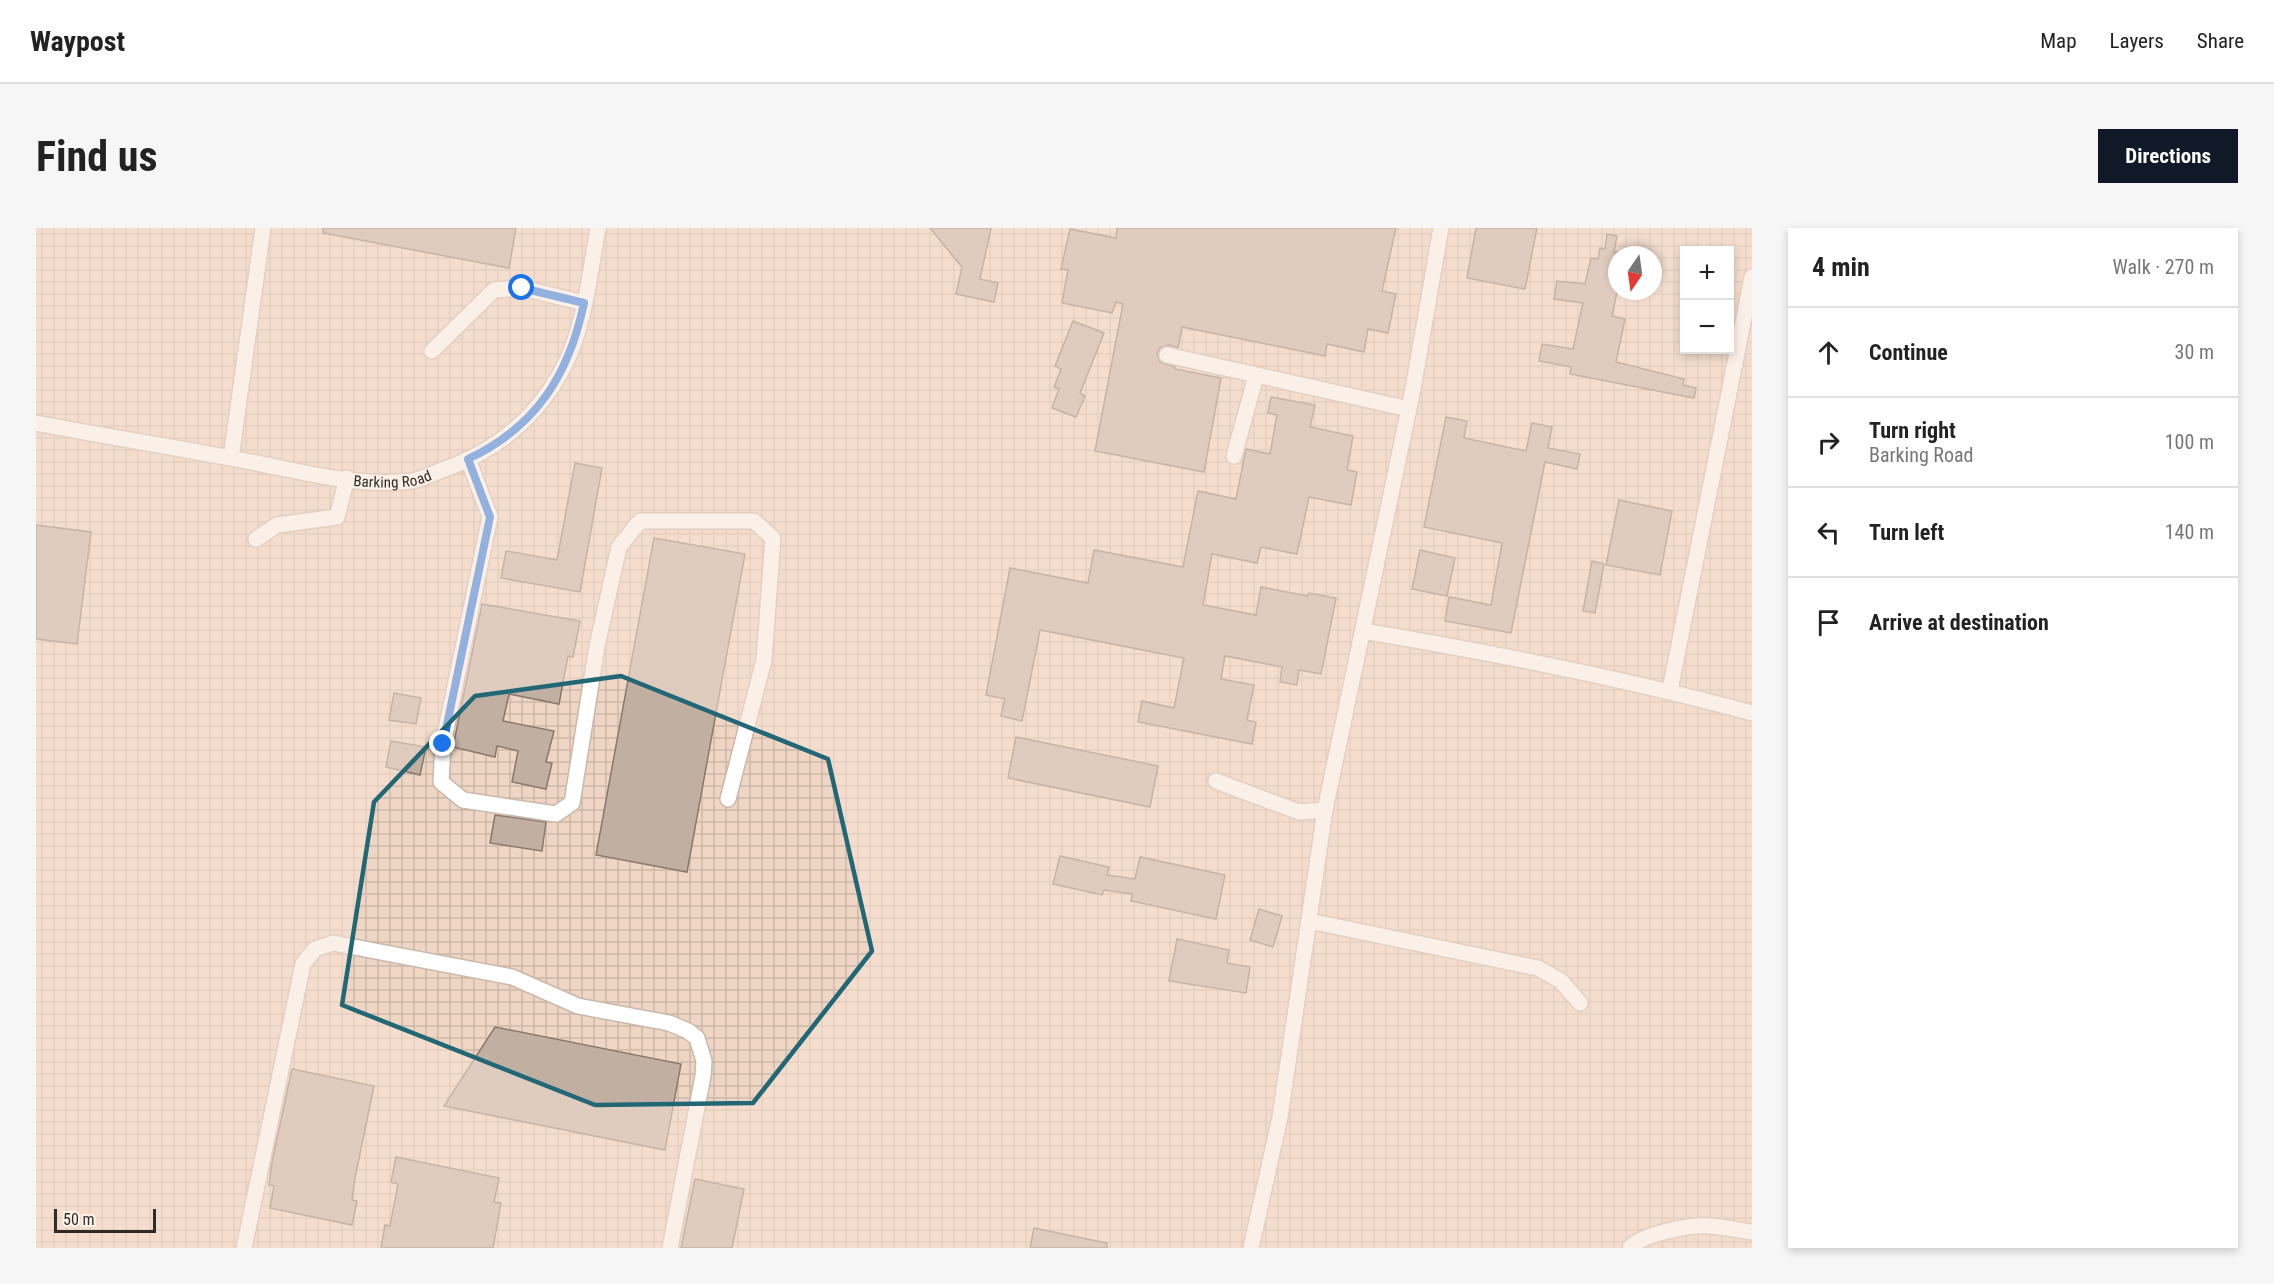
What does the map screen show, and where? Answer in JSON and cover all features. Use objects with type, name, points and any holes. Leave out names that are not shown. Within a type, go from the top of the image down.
[{"type":"street","points":[[231,458],[263,228]]},
{"type":"street","name":"Barking Road","points":[[36,423],[371,482],[413,480],[468,459],[513,434],[541,404],[561,372],[577,334],[598,228]]},
{"type":"street","points":[[1251,1248],[1280,1117],[1325,810],[1409,409],[1441,228]]},
{"type":"street","points":[[1670,690],[1752,278]]},
{"type":"street","points":[[432,351],[494,290],[522,288],[584,303]]},
{"type":"street","points":[[1167,355],[1409,409]]},
{"type":"street","points":[[1234,456],[1256,376]]},
{"type":"street","points":[[468,459],[490,517],[443,744],[441,782],[463,800],[556,814],[572,803],[597,646],[619,546],[640,521],[754,521],[772,538],[764,660],[728,799]]},
{"type":"street","points":[[256,539],[277,525],[337,517],[347,478]]},
{"type":"street","points":[[1363,631],[1512,656],[1670,690],[1752,713]]},
{"type":"street","points":[[1216,781],[1299,812],[1325,810]]},
{"type":"street","points":[[1309,921],[1538,968],[1561,981],[1580,1004]]},
{"type":"street","points":[[244,1248],[303,964],[315,950],[333,944],[512,977],[563,1001],[669,1023],[688,1031],[697,1038],[704,1061],[703,1076],[670,1248]]},
{"type":"street","points":[[1630,1248],[1634,1243],[1683,1228],[1708,1225],[1752,1232]]},
{"type":"highlighted area","points":[[621,676],[828,759],[872,951],[753,1103],[595,1105],[342,1005],[374,802],[475,696]]},
{"type":"shaded area","points":[[36,228],[1752,228],[1752,1248],[36,1248]]},
{"type":"building","points":[[323,228],[516,228],[509,268],[323,233]]},
{"type":"building","points":[[930,228],[991,228],[980,279],[998,283],[994,302],[956,294],[962,267]]},
{"type":"building","points":[[1117,228],[1396,228],[1382,291],[1396,294],[1388,333],[1368,329],[1364,352],[1327,344],[1325,356],[1182,327],[1178,348],[1169,345],[1160,348],[1157,353],[1160,362],[1175,367],[1175,369],[1221,378],[1204,472],[1095,451],[1123,304],[1116,302],[1112,313],[1062,303],[1068,270],[1061,269],[1070,229],[1116,238]]},
{"type":"building","points":[[1476,228],[1537,228],[1525,289],[1467,278]]},
{"type":"building","points":[[1607,234],[1617,236],[1615,246],[1608,246],[1608,300],[1615,300],[1612,316],[1625,319],[1616,362],[1684,379],[1683,385],[1696,388],[1694,398],[1570,374],[1571,367],[1539,361],[1542,344],[1573,349],[1583,303],[1554,299],[1557,281],[1585,284],[1591,258],[1598,259],[1600,248],[1605,249]]},
{"type":"building","points":[[1073,321],[1104,333],[1080,393],[1085,396],[1076,417],[1052,408],[1059,389],[1054,387],[1061,369],[1055,366]]},
{"type":"building","points":[[1271,397],[1315,405],[1310,427],[1353,436],[1347,470],[1357,472],[1351,505],[1309,497],[1297,554],[1261,547],[1257,563],[1212,554],[1203,605],[1256,615],[1261,587],[1308,596],[1309,593],[1336,598],[1321,674],[1299,670],[1297,685],[1280,682],[1282,667],[1225,656],[1221,679],[1254,685],[1247,720],[1256,722],[1252,744],[1138,722],[1142,701],[1174,708],[1184,658],[1040,630],[1022,721],[1001,716],[1005,699],[986,695],[1010,568],[1088,583],[1094,550],[1183,567],[1198,491],[1236,499],[1246,449],[1270,454],[1277,415],[1268,413]]},
{"type":"building","points":[[1446,417],[1467,421],[1464,438],[1526,451],[1532,423],[1552,427],[1548,448],[1580,454],[1577,469],[1545,462],[1511,633],[1445,621],[1449,597],[1491,605],[1502,543],[1424,527]]},
{"type":"building","points":[[575,463],[602,468],[580,592],[501,578],[506,551],[557,560]]},
{"type":"building","points":[[1619,500],[1672,511],[1660,575],[1606,565]]},
{"type":"building","points":[[36,525],[91,532],[77,644],[36,639]]},
{"type":"building","points":[[654,538],[745,554],[687,872],[596,855]]},
{"type":"building","points":[[1420,550],[1455,558],[1447,596],[1412,589]]},
{"type":"building","points":[[1592,561],[1604,564],[1595,613],[1583,611]]},
{"type":"building","points":[[482,604],[580,621],[573,657],[568,656],[559,704],[509,694],[503,721],[554,731],[546,762],[552,763],[546,789],[512,782],[518,751],[497,746],[495,757],[453,747]]},
{"type":"building","points":[[394,693],[421,698],[416,724],[389,720]]},
{"type":"building","points":[[1016,737],[1158,766],[1150,807],[1008,778]]},
{"type":"building","points":[[391,741],[426,747],[420,775],[386,767]]},
{"type":"building","points":[[495,815],[546,822],[542,851],[490,843]]},
{"type":"building","points":[[1060,856],[1109,867],[1107,875],[1135,879],[1140,857],[1225,875],[1216,919],[1131,901],[1132,894],[1104,890],[1102,895],[1053,884]]},
{"type":"building","points":[[1259,909],[1282,916],[1273,947],[1250,940]]},
{"type":"building","points":[[1177,939],[1229,950],[1227,963],[1250,967],[1246,993],[1169,981]]},
{"type":"building","points":[[495,1027],[681,1064],[665,1150],[444,1106]]},
{"type":"building","points":[[292,1069],[374,1086],[355,1178],[352,1200],[357,1201],[352,1225],[270,1208],[274,1186],[269,1185],[272,1162]]},
{"type":"building","points":[[396,1157],[499,1178],[494,1202],[501,1203],[493,1248],[381,1248],[385,1225],[390,1226],[398,1184],[391,1182]]},
{"type":"building","points":[[695,1179],[744,1189],[732,1248],[681,1248]]},
{"type":"building","points":[[1034,1228],[1107,1243],[1107,1248],[1030,1248]]},
{"type":"route","points":[[443,744],[490,517],[477,477],[468,459],[513,434],[541,404],[561,372],[577,334],[584,303],[522,288]]}]
